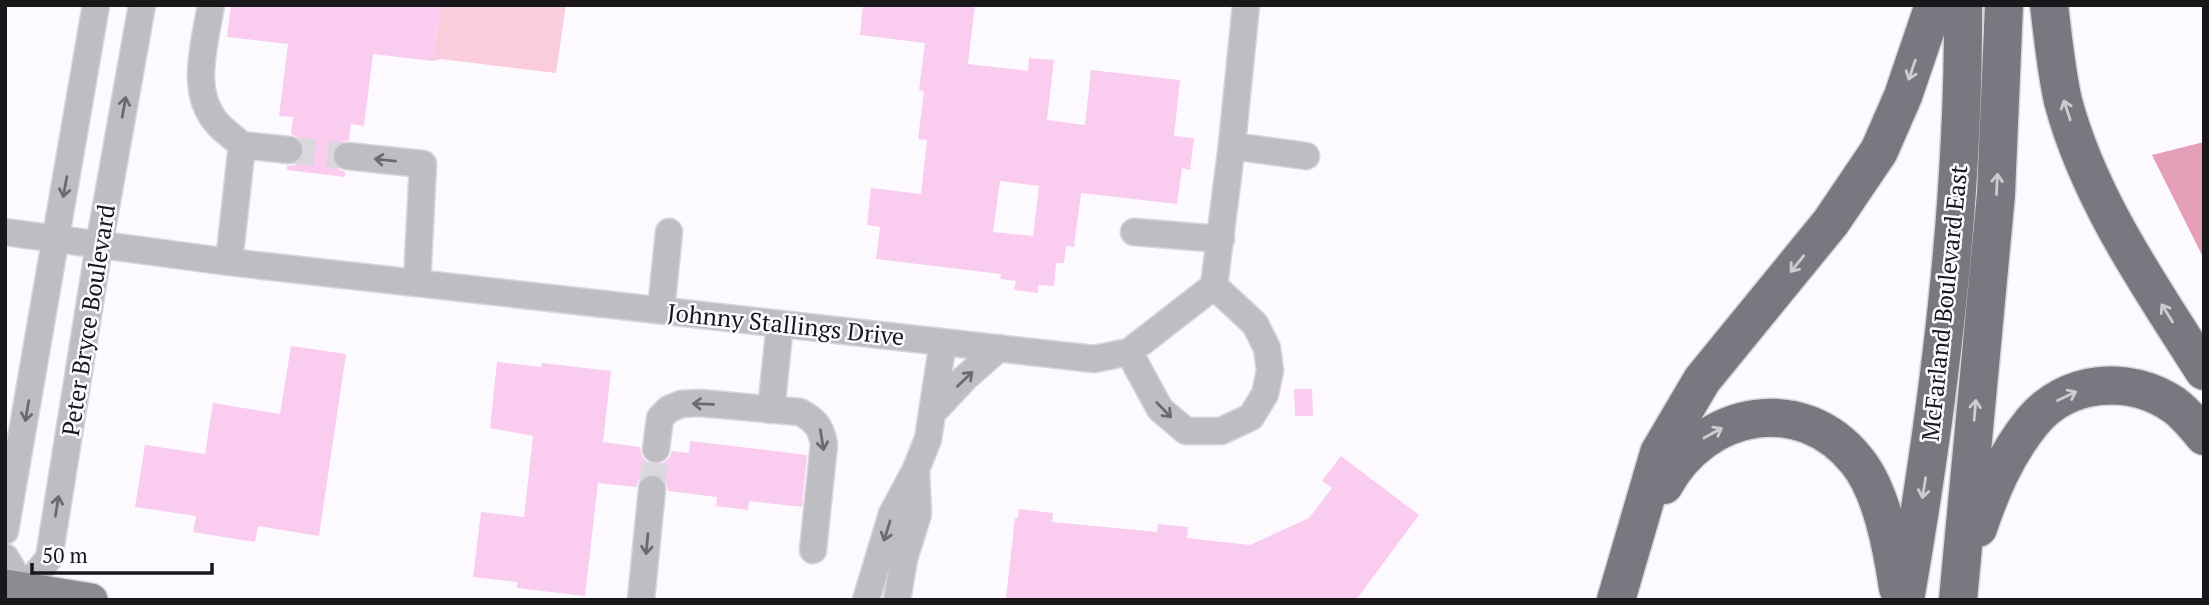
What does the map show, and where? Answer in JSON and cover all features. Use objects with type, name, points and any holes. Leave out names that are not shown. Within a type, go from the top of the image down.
[{"type":"highway","points":[[1616,600],[1659,453],[1702,380],[1831,222],[1879,151],[1903,96],[1934,5]]},
{"type":"highway","name":"McFarland Boulevard East","points":[[1902,600],[1925,483],[1946,315],[1958,166],[1963,5]]},
{"type":"highway","name":"McFarland Boulevard East","points":[[1959,588],[1996,194],[2004,5]]},
{"type":"highway","points":[[2049,5],[2063,100],[2086,165],[2119,232],[2204,371]]},
{"type":"highway","points":[[1959,588],[1994,482],[2032,422],[2060,398],[2095,386],[2114,384],[2146,391],[2174,405],[2204,436]]},
{"type":"highway","points":[[1639,600],[1658,503],[1674,467],[1694,446],[1717,430],[1735,423],[1773,418],[1792,421],[1827,435],[1843,446],[1862,468],[1875,495],[1888,536],[1902,600]]},
{"type":"main road","points":[[17,592],[91,600]]},
{"type":"street","name":"Peter Bryce Boulevard","points":[[5,531],[96,5]]},
{"type":"street","name":"Peter Bryce Boulevard","points":[[17,592],[49,558],[142,5]]},
{"type":"street","points":[[211,5],[201,72],[201,91],[216,122],[242,145],[289,150]]},
{"type":"street","points":[[1129,352],[1160,409],[1186,431],[1221,431],[1251,418],[1265,394],[1270,371],[1267,348],[1255,324],[1214,286],[1246,5]]},
{"type":"street","points":[[229,262],[242,145]]},
{"type":"street","points":[[1232,146],[1306,156]]},
{"type":"street","points":[[347,156],[423,164],[417,282]]},
{"type":"street","name":"Johnny Stallings Drive","points":[[5,232],[55,241],[229,262],[1094,359],[1129,352],[1214,286]]},
{"type":"street","points":[[661,310],[668,232]]},
{"type":"street","points":[[1134,232],[1221,239]]},
{"type":"street","points":[[771,410],[780,324]]},
{"type":"street","points":[[866,600],[892,514],[916,469],[928,439],[943,342]]},
{"type":"street","points":[[933,411],[999,348]]},
{"type":"street","points":[[656,449],[660,418],[669,409],[681,404],[700,403],[800,412],[814,420],[821,431],[824,444],[813,550]]},
{"type":"street","points":[[897,600],[904,559],[918,514],[916,469]]},
{"type":"street","points":[[641,600],[652,489]]},
{"type":"street","points":[[5,557],[17,592]]},
{"type":"shaded area","points":[[440,5],[566,5],[556,73],[441,59],[433,61]]},
{"type":"shaded area","points":[[2204,142],[2204,259],[2152,155]]},
{"type":"building","points":[[231,5],[440,5],[433,61],[373,54],[364,126],[351,124],[349,140],[335,146],[332,154],[333,163],[345,172],[345,177],[287,170],[287,166],[295,165],[301,160],[305,151],[299,138],[291,134],[293,117],[279,116],[288,44],[227,37]]},
{"type":"building","points":[[863,5],[975,5],[968,64],[1028,71],[1029,58],[1054,60],[1047,120],[1085,125],[1091,70],[1180,80],[1174,136],[1194,138],[1190,170],[1182,168],[1177,204],[1081,193],[1074,247],[1066,246],[1064,263],[1056,263],[1054,286],[1038,285],[1038,293],[1014,290],[1016,281],[1000,279],[1001,274],[876,259],[880,227],[867,225],[871,188],[921,194],[927,140],[918,139],[924,91],[919,90],[925,43],[860,35]],"holes":[[[1000,181],[1039,186],[1033,236],[993,232]]]},
{"type":"building","points":[[291,346],[346,354],[319,536],[258,526],[255,542],[193,532],[196,516],[135,507],[145,445],[205,454],[213,403],[280,414]]},
{"type":"building","points":[[497,362],[541,367],[542,363],[611,371],[603,442],[640,447],[642,456],[653,464],[663,463],[672,451],[689,453],[690,441],[807,455],[802,507],[749,501],[748,510],[716,506],[717,497],[668,491],[666,482],[654,473],[645,475],[636,487],[598,483],[585,596],[517,588],[517,582],[473,577],[481,512],[524,517],[533,436],[490,428]]},
{"type":"building","points":[[1294,389],[1312,389],[1313,416],[1295,416]]},
{"type":"building","points":[[1341,456],[1419,515],[1356,600],[1006,598],[1015,518],[1018,518],[1019,509],[1053,513],[1052,522],[1157,532],[1158,524],[1188,527],[1187,538],[1250,545],[1309,518],[1332,488],[1322,481]]},
{"type":"tunnel","points":[[289,150],[347,156]]},
{"type":"tunnel","points":[[652,489],[656,449]]}]
